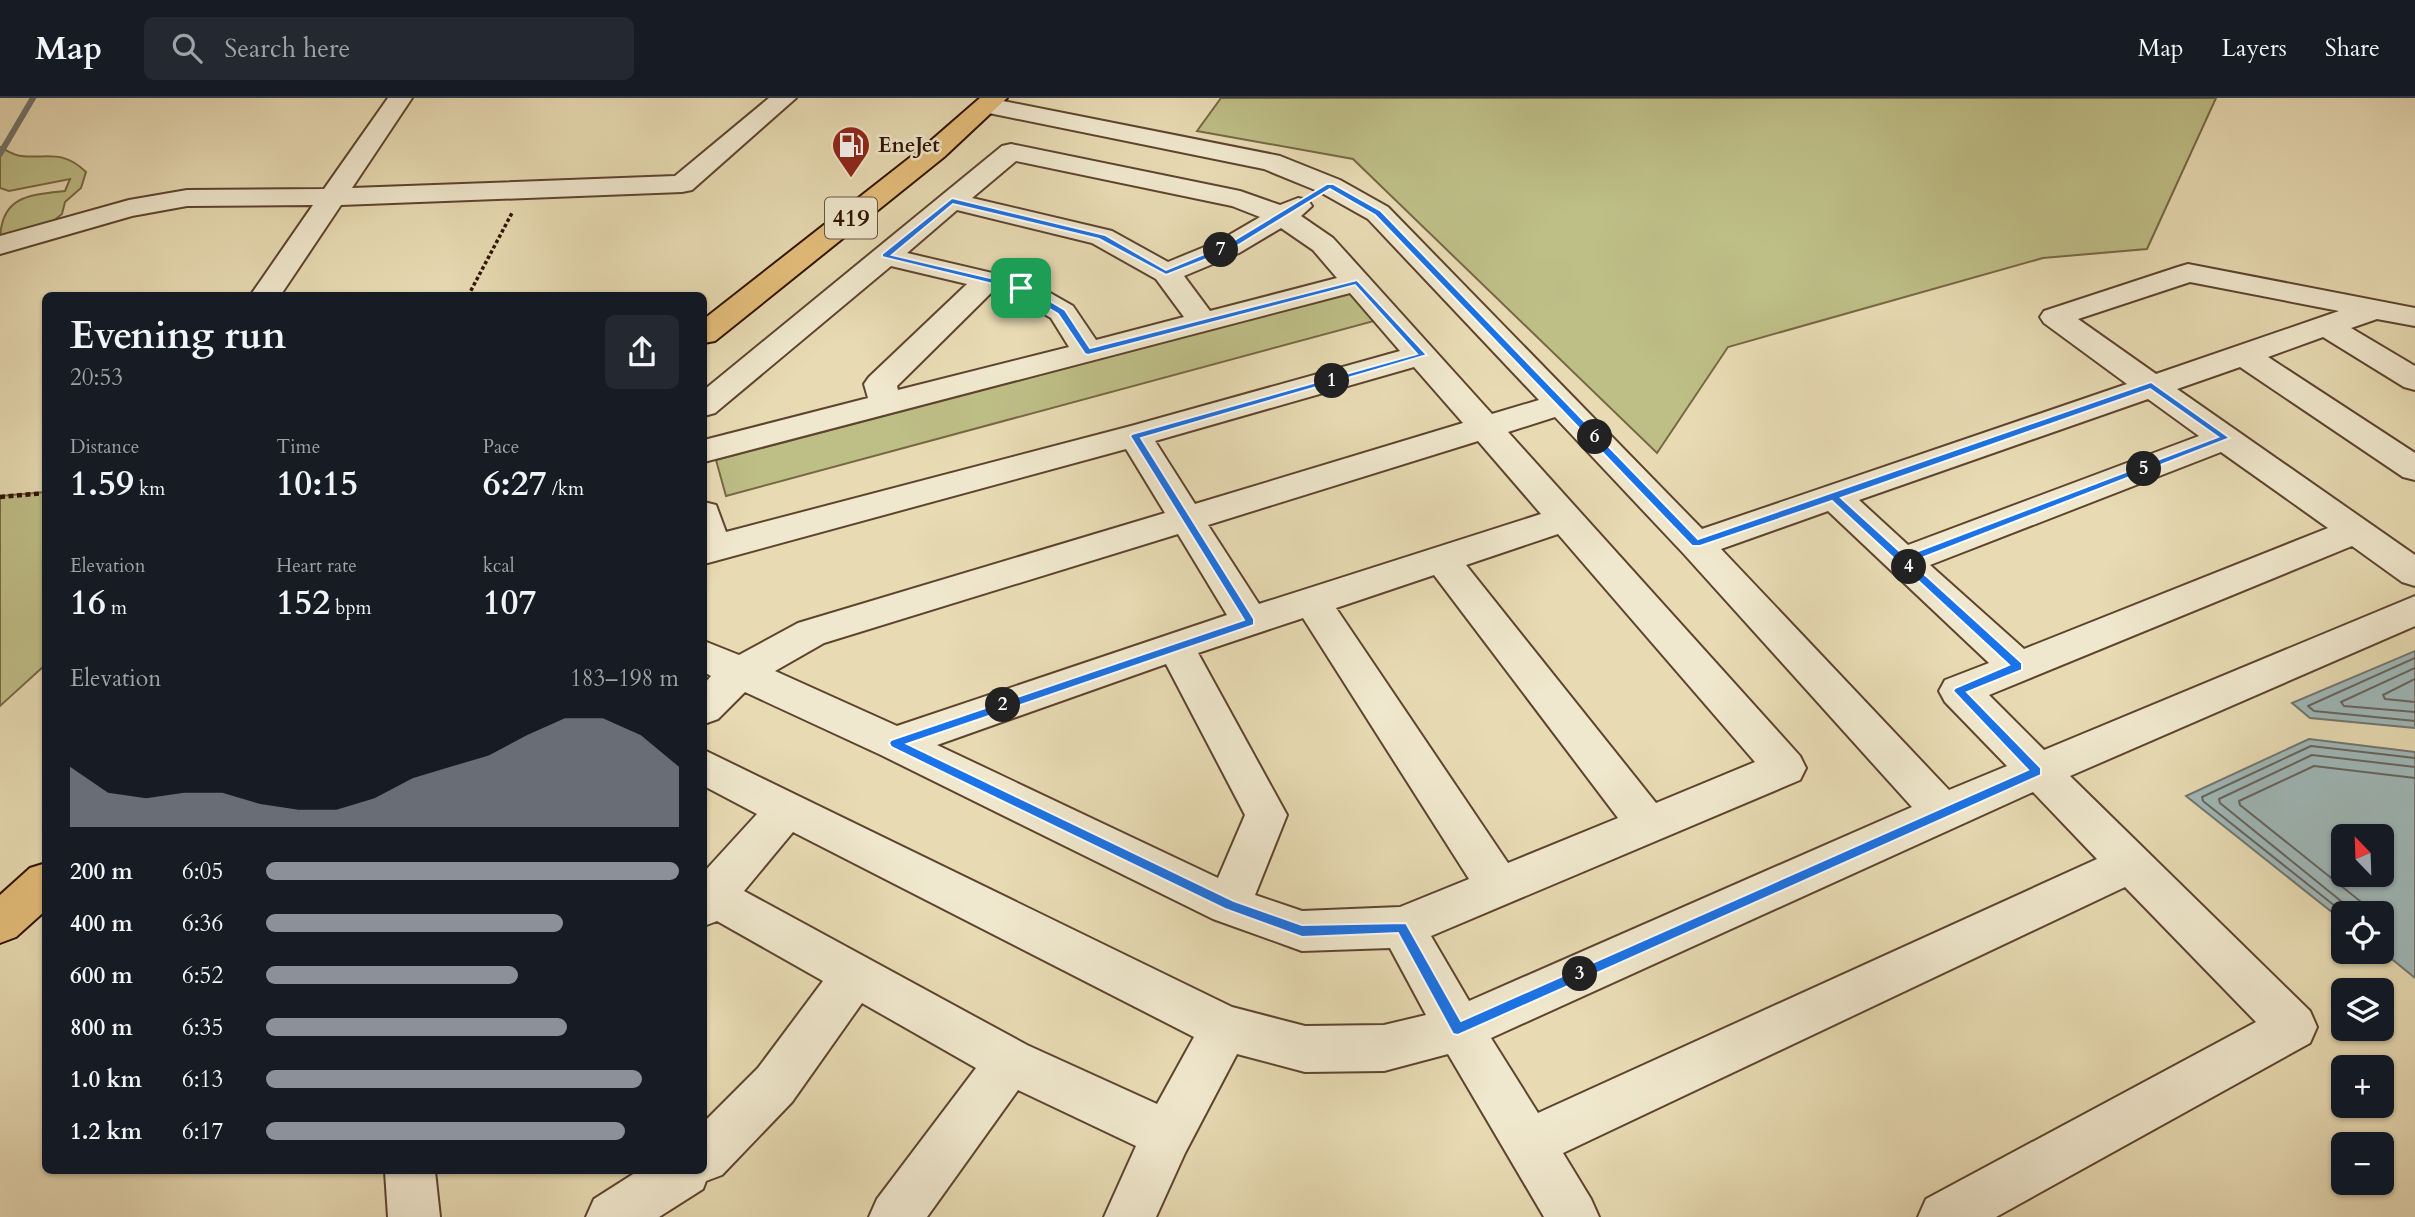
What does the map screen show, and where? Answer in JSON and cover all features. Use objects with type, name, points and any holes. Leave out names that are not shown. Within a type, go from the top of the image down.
[{"type":"highway","name":"419","points":[[707,332],[992,102]]},
{"type":"highway","points":[[0,923],[42,886]]},
{"type":"street","points":[[268,292],[400,98]]},
{"type":"street","points":[[0,244],[158,202],[187,198],[335,197],[682,184],[784,98]]},
{"type":"street","points":[[992,102],[1270,162],[1330,186],[1378,213],[1696,544],[1943,812]]},
{"type":"street","points":[[707,404],[1011,152],[1240,199],[1282,216],[1323,244],[1785,768],[1402,927],[1302,931],[1229,905],[895,743],[721,665]]},
{"type":"street","points":[[1166,273],[1229,247],[1330,186]]},
{"type":"street","points":[[952,201],[1102,237],[1166,273],[1203,322]]},
{"type":"street","points":[[885,256],[1021,288],[1062,312],[1088,352]]},
{"type":"street","points":[[2415,317],[2188,273],[2055,317],[2415,573]]},
{"type":"street","points":[[886,404],[880,384],[988,280]]},
{"type":"street","points":[[707,450],[1357,282]]},
{"type":"street","points":[[1696,544],[2375,309]]},
{"type":"street","points":[[2326,326],[2415,380]]},
{"type":"street","points":[[2242,354],[2415,469]]},
{"type":"street","points":[[708,550],[1135,436],[1423,355]]},
{"type":"street","points":[[707,700],[721,665],[811,634],[1563,404]]},
{"type":"street","points":[[1135,436],[1251,622]]},
{"type":"street","points":[[1903,561],[2225,438]]},
{"type":"street","points":[[1834,497],[2018,667]]},
{"type":"street","points":[[895,743],[1175,646],[1566,519]]},
{"type":"street","points":[[1961,1213],[2294,1027],[1959,691],[2356,531]]},
{"type":"street","points":[[1443,560],[1648,825]]},
{"type":"street","points":[[1312,602],[1499,887]]},
{"type":"street","points":[[707,769],[1225,1028],[1305,1049],[1384,1048],[1458,1029],[1943,812],[2415,611]]},
{"type":"street","points":[[1175,646],[1266,815],[1229,905]]},
{"type":"street","points":[[707,897],[787,809]]},
{"type":"street","points":[[1528,1144],[2130,864]]},
{"type":"street","points":[[707,899],[855,975],[1010,1061],[1167,1135]]},
{"type":"street","points":[[1402,927],[1458,1029],[1573,1217]]},
{"type":"street","points":[[707,1154],[775,1085],[855,975]]},
{"type":"street","points":[[1130,1217],[1167,1135],[1225,1028]]},
{"type":"street","points":[[895,1217],[1010,1061]]},
{"type":"street","points":[[410,1174],[414,1217]]},
{"type":"street","points":[[612,1217],[680,1174]]},
{"type":"path","points":[[470,292],[523,190]]},
{"type":"path","points":[[0,497],[42,493]]},
{"type":"green space","points":[[1221,98],[2216,98],[2147,249],[2043,258],[1728,347],[1657,453],[1353,159],[1197,131]]},
{"type":"green space","points":[[0,147],[18,156],[55,156],[70,160],[86,172],[81,188],[65,202],[62,214],[43,229],[0,242],[1,227],[11,207],[28,197],[65,191],[70,179],[9,191],[0,188]]},
{"type":"green space","points":[[1351,293],[1374,321],[726,496],[716,460]]},
{"type":"green space","points":[[42,492],[42,668],[0,706],[0,496]]},
{"type":"water","points":[[2415,651],[2415,728],[2310,718],[2292,703]]},
{"type":"water","points":[[2309,739],[2415,752],[2415,978],[2394,961],[2394,901],[2331,901],[2331,911],[2186,796]]},
{"type":"waterway","points":[[0,154],[33,98]]},
{"type":"place","name":"EneJet","points":[[851,179]]},
{"type":"route","points":[[1021,288],[885,256],[952,201],[1102,237],[1166,273],[1229,247],[1330,186],[1378,213],[1430,264],[1696,544],[1834,497],[1903,561],[2225,438],[2151,385],[1834,497],[1903,561],[2018,667],[1959,691],[2037,772],[1458,1029],[1402,927],[1302,931],[1229,905],[895,743],[1251,622],[1135,436],[1423,355],[1357,282],[1088,352],[1062,312],[1021,288]]}]
